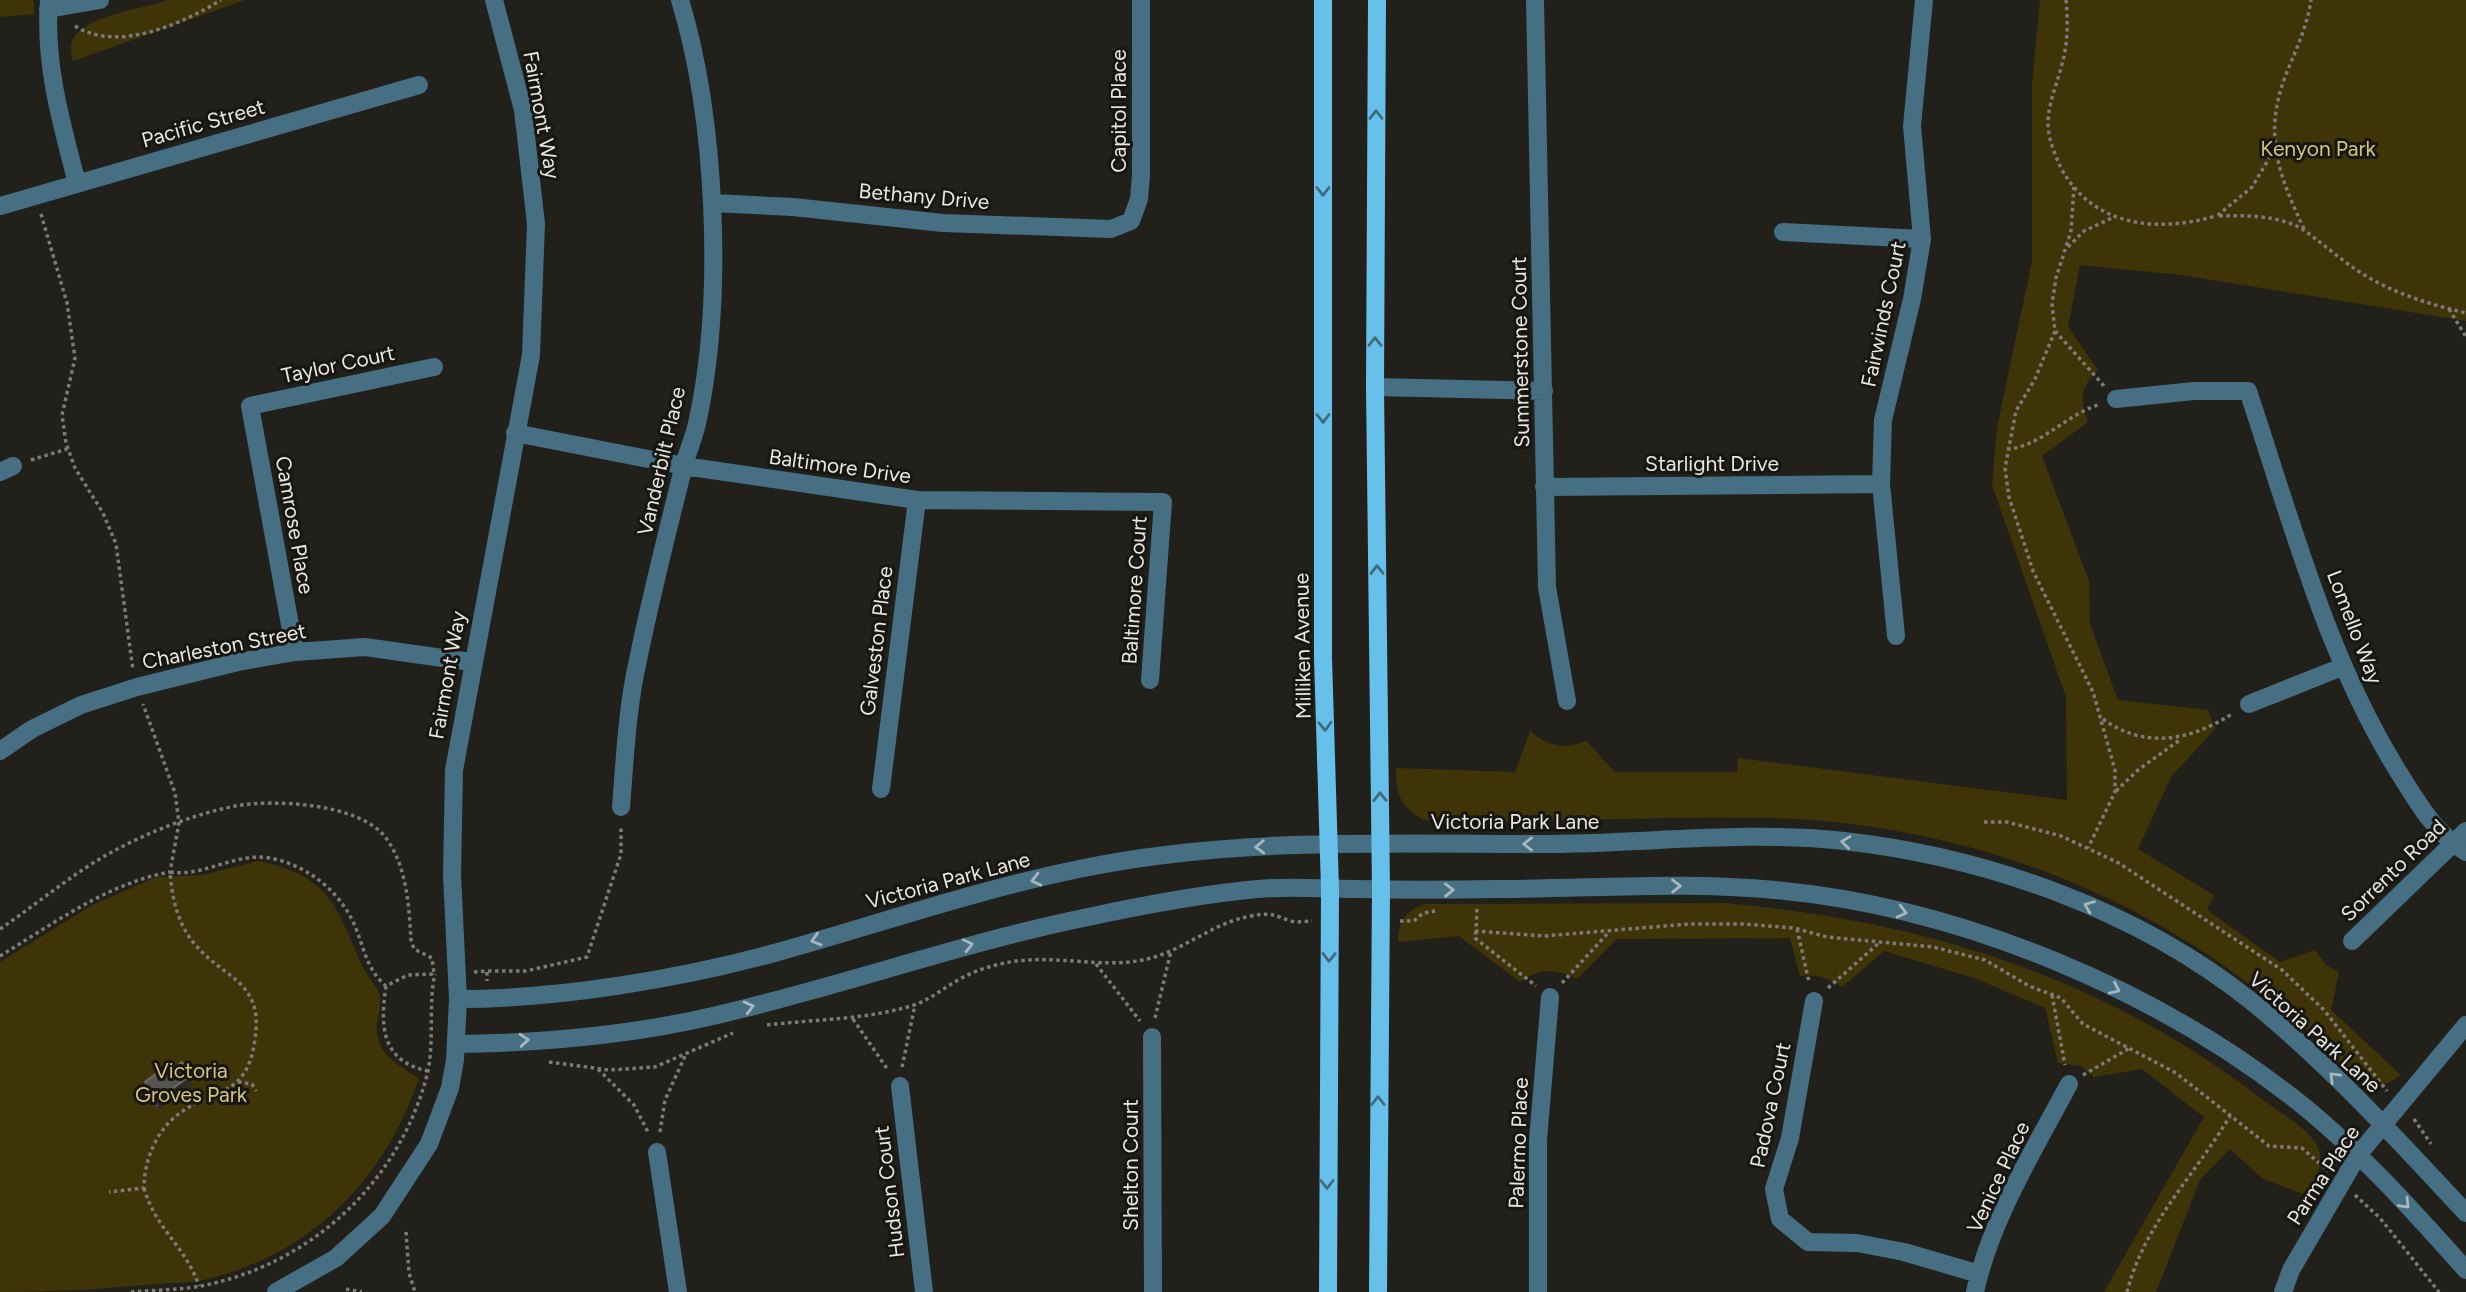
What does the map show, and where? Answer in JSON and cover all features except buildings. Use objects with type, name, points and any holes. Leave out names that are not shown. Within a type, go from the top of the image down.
[{"type":"main road","name":"Milliken Avenue","points":[[1323,0],[1323,658],[1330,889],[1328,1292]]},
{"type":"main road","points":[[1377,0],[1375,387],[1381,890],[1378,1292]]},
{"type":"street","points":[[77,183],[55,99],[48,57],[49,4],[100,0]]},
{"type":"street","name":"Fairmont Way","points":[[276,1292],[337,1258],[382,1216],[429,1144],[450,1088],[458,999],[452,875],[454,770],[471,662],[531,355],[536,224],[523,110],[494,0]]},
{"type":"street","name":"Vanderbilt Place","points":[[621,807],[627,727],[637,662],[684,466],[698,419],[709,327],[713,203],[703,102],[680,0]]},
{"type":"street","name":"Capitol Place","points":[[1131,221],[1141,175],[1141,0]]},
{"type":"street","name":"Summerstone Court","points":[[1535,0],[1547,587],[1567,701]]},
{"type":"street","name":"Fairwinds Court","points":[[1896,636],[1881,484],[1883,420],[1912,299],[1922,239],[1912,126],[1924,0]]},
{"type":"street","name":"Pacific Street","points":[[0,206],[419,85]]},
{"type":"street","name":"Bethany Drive","points":[[713,203],[793,207],[943,223],[1111,229],[1131,221]]},
{"type":"street","points":[[1783,232],[1922,239]]},
{"type":"street","name":"Taylor Court","points":[[250,406],[434,368]]},
{"type":"street","points":[[1375,387],[1544,391]]},
{"type":"street","name":"Lomello Way","points":[[2116,399],[2194,391],[2248,391],[2342,667],[2386,752],[2421,808],[2458,848]]},
{"type":"street","name":"Camrose Place","points":[[250,406],[295,652]]},
{"type":"street","name":"Baltimore Drive","points":[[515,433],[684,466],[917,500],[1163,502]]},
{"type":"street","name":"Starlight Drive","points":[[1544,487],[1881,484]]},
{"type":"street","name":"Galveston Place","points":[[881,789],[917,500]]},
{"type":"street","name":"Baltimore Court","points":[[1150,680],[1163,502]]},
{"type":"street","name":"Charleston Street","points":[[0,751],[32,729],[81,705],[137,687],[295,652],[365,647],[471,662]]},
{"type":"street","points":[[2249,704],[2342,667]]},
{"type":"street","name":"Sorrento Road","points":[[2353,941],[2458,848],[2466,831]]},
{"type":"street","name":"Victoria Park Lane","points":[[458,999],[586,990],[746,959],[928,906],[1083,868],[1240,847],[1596,844],[1746,837],[1840,841],[1925,852],[1985,869],[2107,914],[2208,971],[2247,998],[2285,1030],[2383,1124],[2466,1213]]},
{"type":"street","points":[[456,1044],[588,1035],[707,1017],[818,990],[949,949],[1088,917],[1262,888],[1381,890],[1714,886],[1828,897],[1901,912],[2055,961],[2135,999],[2246,1065],[2305,1107],[2358,1154],[2466,1270]]},
{"type":"street","name":"Palermo Place","points":[[1538,1292],[1538,1140],[1550,997]]},
{"type":"street","name":"Padova Court","points":[[1814,1001],[1790,1138],[1774,1189],[1780,1219],[1808,1242],[1857,1243],[1904,1252],[1979,1274]]},
{"type":"street","name":"Parma Place","points":[[2283,1292],[2291,1270],[2358,1154],[2466,1025]]},
{"type":"street","name":"Shelton Court","points":[[1152,1037],[1153,1292]]},
{"type":"street","name":"Venice Place","points":[[1975,1292],[1979,1274],[2018,1179],[2069,1084]]},
{"type":"street","name":"Hudson Court","points":[[900,1086],[924,1292]]},
{"type":"street","points":[[657,1152],[678,1292]]},
{"type":"path","points":[[49,4],[85,32],[103,36],[124,36],[177,21],[221,0]]},
{"type":"path","points":[[2066,0],[2067,40],[2062,64],[2050,96],[2048,125],[2052,151],[2074,187],[2095,206],[2114,217],[2138,224],[2164,225],[2217,216],[2258,218],[2305,231]]},
{"type":"path","points":[[2311,0],[2307,25],[2278,101],[2274,150],[2282,181],[2305,231],[2325,249],[2368,277],[2449,309],[2466,313]]},
{"type":"path","points":[[2217,216],[2252,187],[2274,150]]},
{"type":"path","points":[[2074,187],[2066,248],[2056,278],[2052,304],[2054,331],[2035,379],[2016,411],[2005,468],[2009,497],[2033,571],[2078,660],[2101,718],[2115,770],[2115,792]]},
{"type":"path","points":[[37,195],[66,303],[75,358],[62,415],[68,448],[75,468],[103,513],[116,544],[121,571],[122,604],[137,687],[175,793],[179,823],[170,872],[171,891],[182,927],[209,960],[233,975],[252,996],[256,1037],[251,1060],[238,1082],[225,1092],[176,1116],[150,1152],[144,1188],[150,1210],[160,1227],[178,1244],[192,1264],[199,1286]]},
{"type":"path","points":[[2066,248],[2084,231],[2114,217]]},
{"type":"path","points":[[2449,309],[2466,337]]},
{"type":"path","points":[[2007,449],[2022,448],[2080,411],[2116,399],[2054,331]]},
{"type":"path","points":[[6,469],[68,448]]},
{"type":"path","points":[[2088,848],[2115,792],[2138,770],[2183,738],[2210,728],[2249,704]]},
{"type":"path","points":[[2101,718],[2136,735],[2183,738]]},
{"type":"path","points":[[0,929],[108,854],[146,834],[236,806],[284,803],[332,809],[366,821],[385,837],[405,879],[411,940],[414,949],[432,958],[434,974],[428,1071],[410,1124],[373,1184],[345,1215],[277,1262],[199,1286],[131,1292]]},
{"type":"path","points":[[487,971],[526,971],[587,957],[621,853],[621,807]]},
{"type":"path","points":[[1984,822],[2032,828],[2088,848],[2117,862],[2282,970],[2324,1010],[2358,1051],[2376,1080],[2400,1104],[2431,1144]]},
{"type":"path","points":[[0,956],[89,902],[156,874],[198,871],[246,859],[268,858],[311,874],[328,887],[343,904],[376,978],[386,986]]},
{"type":"path","points":[[1466,910],[1479,909],[1475,939],[1550,997],[1609,932]]},
{"type":"path","points":[[1380,921],[1414,921],[1423,913],[1440,911]]},
{"type":"path","points":[[757,1027],[853,1019],[915,1004],[932,998],[962,978],[1008,962],[1129,962],[1171,951],[1226,922],[1248,916],[1278,914],[1290,921],[1330,921]]},
{"type":"path","points":[[1476,931],[1544,936],[1689,924],[1797,929],[1827,937],[1933,947],[1985,960],[2019,981],[2061,998],[2083,1024],[2176,1073],[2269,1146],[2302,1148],[2380,1218],[2439,1292]]},
{"type":"path","points":[[1797,929],[1814,1001],[1881,941]]},
{"type":"path","points":[[1152,1037],[1171,951]]},
{"type":"path","points":[[1095,962],[1152,1037]]},
{"type":"path","points":[[386,986],[408,975],[434,974]]},
{"type":"path","points":[[386,986],[383,1031],[402,1063],[428,1071]]},
{"type":"path","points":[[2052,995],[2069,1084],[2130,1048]]},
{"type":"path","points":[[900,1086],[903,1050],[915,1004]]},
{"type":"path","points":[[853,1019],[900,1086]]},
{"type":"path","points":[[543,1061],[598,1069],[655,1067],[738,1032]]},
{"type":"path","points":[[657,1152],[665,1100],[687,1054]]},
{"type":"path","points":[[598,1069],[634,1105],[657,1152]]},
{"type":"path","points":[[238,1082],[252,1084],[256,1091]]},
{"type":"path","points":[[2127,1292],[2141,1251],[2167,1204],[2206,1155],[2230,1116]]},
{"type":"path","points":[[108,1192],[144,1188]]},
{"type":"path","points":[[406,1232],[409,1273],[415,1292]]},
{"type":"path","points":[[345,1289],[362,1292]]},
{"type":"green space","points":[[0,0],[34,0],[34,14],[0,17]]},
{"type":"green space","points":[[168,0],[245,0],[73,61],[71,45],[76,35],[85,27],[113,15]]},
{"type":"green space","name":"Kenyon Park","points":[[2040,0],[2466,0],[2466,321],[2181,275],[2080,265],[2068,327],[2098,370],[2088,382],[2083,394],[2083,408],[2088,422],[2042,456],[2089,581],[2090,624],[2118,700],[2208,710],[2215,729],[2171,777],[2138,849],[2214,895],[2207,910],[2280,962],[2315,950],[2326,965],[2339,972],[2331,1010],[2401,1075],[2385,1084],[2369,1085],[2358,1080],[2276,1004],[2201,950],[2150,920],[2054,875],[1975,849],[1892,830],[1809,820],[1725,817],[1424,820],[1409,810],[1401,799],[1396,768],[1515,772],[1530,731],[1556,745],[1586,741],[1615,772],[1737,772],[1738,758],[2067,800],[2066,697],[1992,485],[1997,428],[2032,261],[2032,84]]},
{"type":"green space","name":"Victoria Groves Park","points":[[258,861],[283,867],[302,876],[329,898],[379,993],[381,1003],[377,1033],[383,1050],[395,1063],[419,1078],[404,1115],[386,1148],[365,1179],[340,1207],[312,1231],[280,1251],[246,1267],[208,1279],[188,1282],[0,1292],[0,962],[94,904],[157,877],[202,875]]},
{"type":"green space","points":[[1725,903],[1870,924],[1940,940],[2008,962],[2074,988],[2138,1019],[2201,1056],[2303,1129],[2319,1150],[2317,1177],[2306,1195],[2263,1179],[2230,1149],[2200,1180],[2156,1292],[2104,1292],[2204,1117],[2142,1069],[2094,1077],[2081,1066],[2058,1063],[2045,1008],[1974,978],[1884,951],[1842,987],[1822,977],[1800,976],[1790,938],[1617,939],[1577,979],[1548,971],[1534,974],[1520,982],[1459,936],[1398,942],[1404,918],[1412,910],[1425,904]]}]
